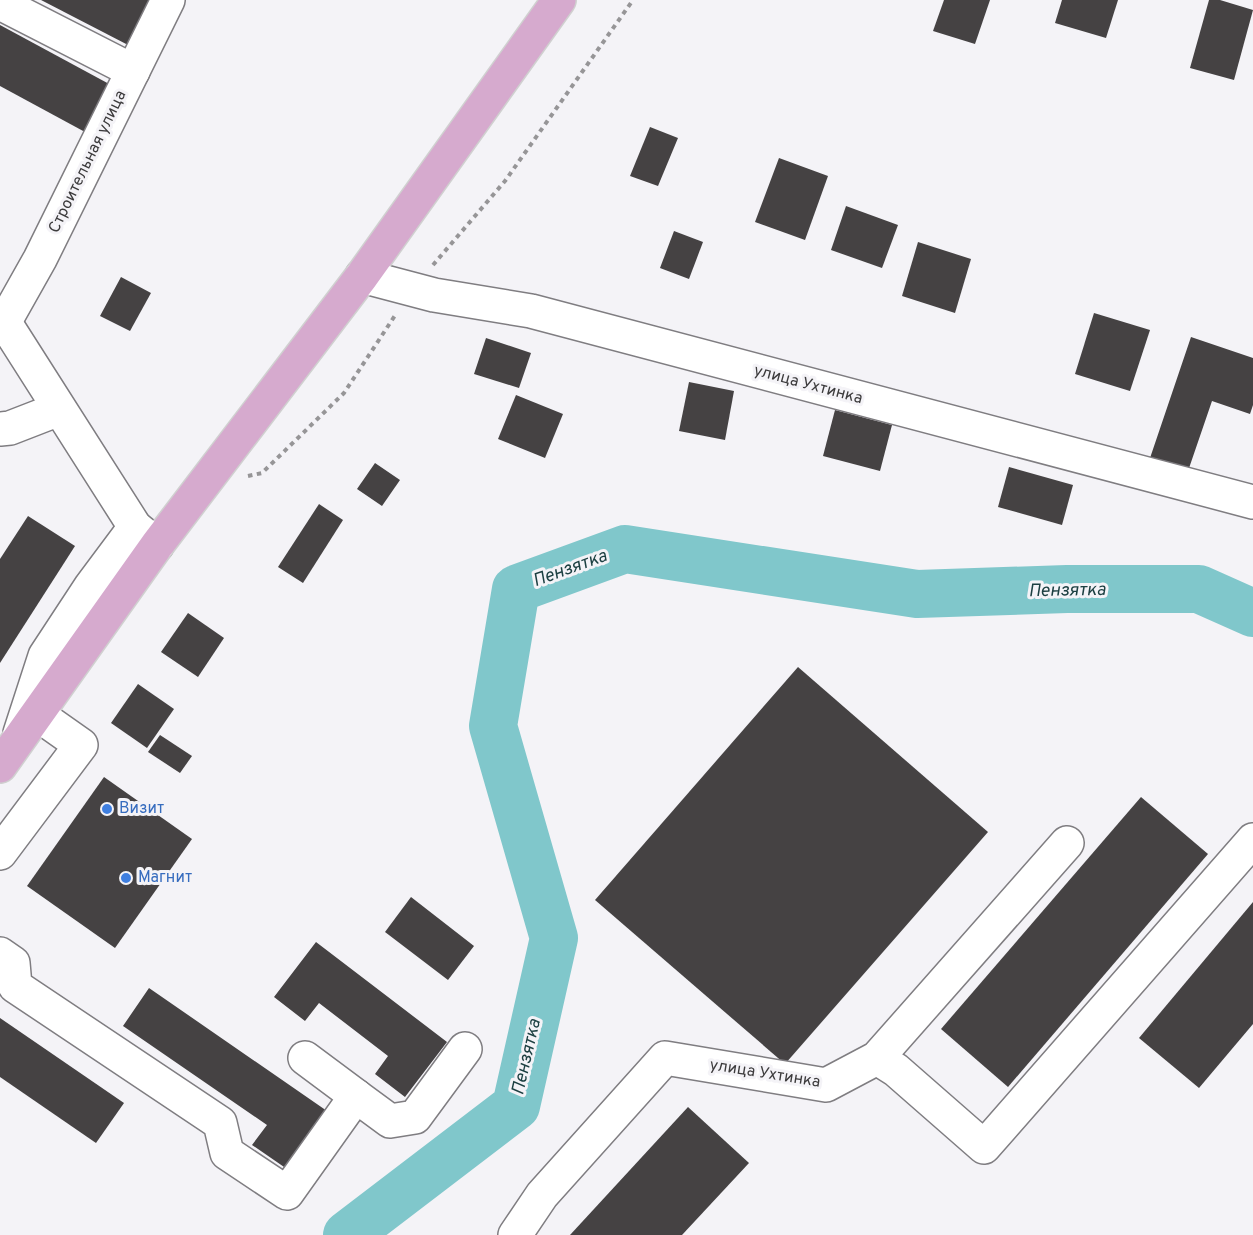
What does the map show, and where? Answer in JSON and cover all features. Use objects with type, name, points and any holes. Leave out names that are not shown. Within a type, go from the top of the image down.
[{"type":"main road","points":[[8,755],[37,714],[146,536],[362,276],[559,0]]},
{"type":"street","name":"Строительная улица","points":[[146,536],[59,409],[2,319],[40,259],[168,0]]},
{"type":"street","points":[[0,3],[133,71]]},
{"type":"street","name":"улица Ухтинка","points":[[362,276],[412,289],[531,311],[1253,502]]},
{"type":"street","points":[[0,429],[59,409]]},
{"type":"street","points":[[8,755],[45,656],[91,586],[146,536]]},
{"type":"street","points":[[0,853],[81,745],[37,714]]},
{"type":"street","points":[[876,1059],[896,1070],[984,1147],[1253,840]]},
{"type":"street","name":"улица Ухтинка","points":[[515,1235],[542,1196],[666,1058],[826,1085],[876,1059],[1067,843]]},
{"type":"street","points":[[0,954],[14,963],[15,986],[220,1123],[227,1153],[287,1193],[356,1095]]},
{"type":"street","points":[[305,1059],[390,1120],[415,1117],[465,1049]]},
{"type":"path","points":[[243,478],[262,473],[344,393],[412,289],[505,181],[633,0]]},
{"type":"building","points":[[41,0],[154,0],[130,46]]},
{"type":"building","points":[[944,0],[990,0],[975,44],[933,31]]},
{"type":"building","points":[[1062,0],[1118,0],[1106,38],[1055,23]]},
{"type":"building","points":[[1209,0],[1220,0],[1253,10],[1234,80],[1190,68]]},
{"type":"building","points":[[0,25],[111,85],[85,132],[0,86]]},
{"type":"building","points":[[650,127],[678,138],[658,186],[630,176]]},
{"type":"building","points":[[779,158],[828,176],[805,240],[755,222]]},
{"type":"building","points":[[846,206],[898,225],[882,268],[831,250]]},
{"type":"building","points":[[674,231],[703,242],[689,279],[660,268]]},
{"type":"building","points":[[918,242],[971,259],[955,313],[902,296]]},
{"type":"building","points":[[121,277],[151,293],[130,331],[100,316]]},
{"type":"building","points":[[1094,313],[1150,330],[1130,391],[1075,374]]},
{"type":"building","points":[[1191,337],[1253,358],[1253,405],[1250,414],[1212,401],[1187,474],[1149,461]]},
{"type":"building","points":[[486,338],[531,353],[519,388],[474,374]]},
{"type":"building","points":[[689,382],[734,391],[725,440],[679,431]]},
{"type":"building","points":[[516,395],[563,414],[545,458],[498,439]]},
{"type":"building","points":[[835,410],[892,425],[880,471],[823,456]]},
{"type":"building","points":[[375,463],[400,480],[382,506],[357,489]]},
{"type":"building","points":[[1009,467],[1073,485],[1062,525],[998,507]]},
{"type":"building","points":[[319,504],[343,520],[303,583],[278,567]]},
{"type":"building","points":[[28,516],[75,546],[0,663],[0,559]]},
{"type":"building","points":[[188,613],[224,638],[198,677],[161,652]]},
{"type":"building","points":[[798,667],[988,832],[785,1064],[595,900]]},
{"type":"building","points":[[138,684],[174,709],[147,748],[111,723]]},
{"type":"building","points":[[160,735],[192,756],[180,773],[148,752]]},
{"type":"building","points":[[104,777],[192,839],[115,948],[27,886]]},
{"type":"building","points":[[1141,797],[1208,854],[1008,1087],[941,1029]]},
{"type":"building","points":[[411,897],[474,946],[448,980],[385,932]]},
{"type":"building","points":[[1253,902],[1253,1024],[1199,1088],[1139,1038]]},
{"type":"building","points":[[316,942],[447,1042],[405,1097],[375,1074],[388,1056],[319,1003],[305,1021],[274,997]]},
{"type":"building","points":[[149,988],[327,1111],[287,1169],[252,1145],[267,1125],[123,1026]]},
{"type":"building","points":[[0,1018],[124,1103],[96,1143],[0,1077]]},
{"type":"building","points":[[688,1107],[749,1163],[682,1235],[570,1235]]},
{"type":"waterway","name":"Пензятка","points":[[347,1235],[516,1106],[554,938],[493,726],[516,589],[625,549],[917,594],[1067,589],[1199,589],[1253,613]]},
{"type":"place","name":"Визит","points":[[107,809]]},
{"type":"place","name":"Магнит","points":[[126,878]]}]
